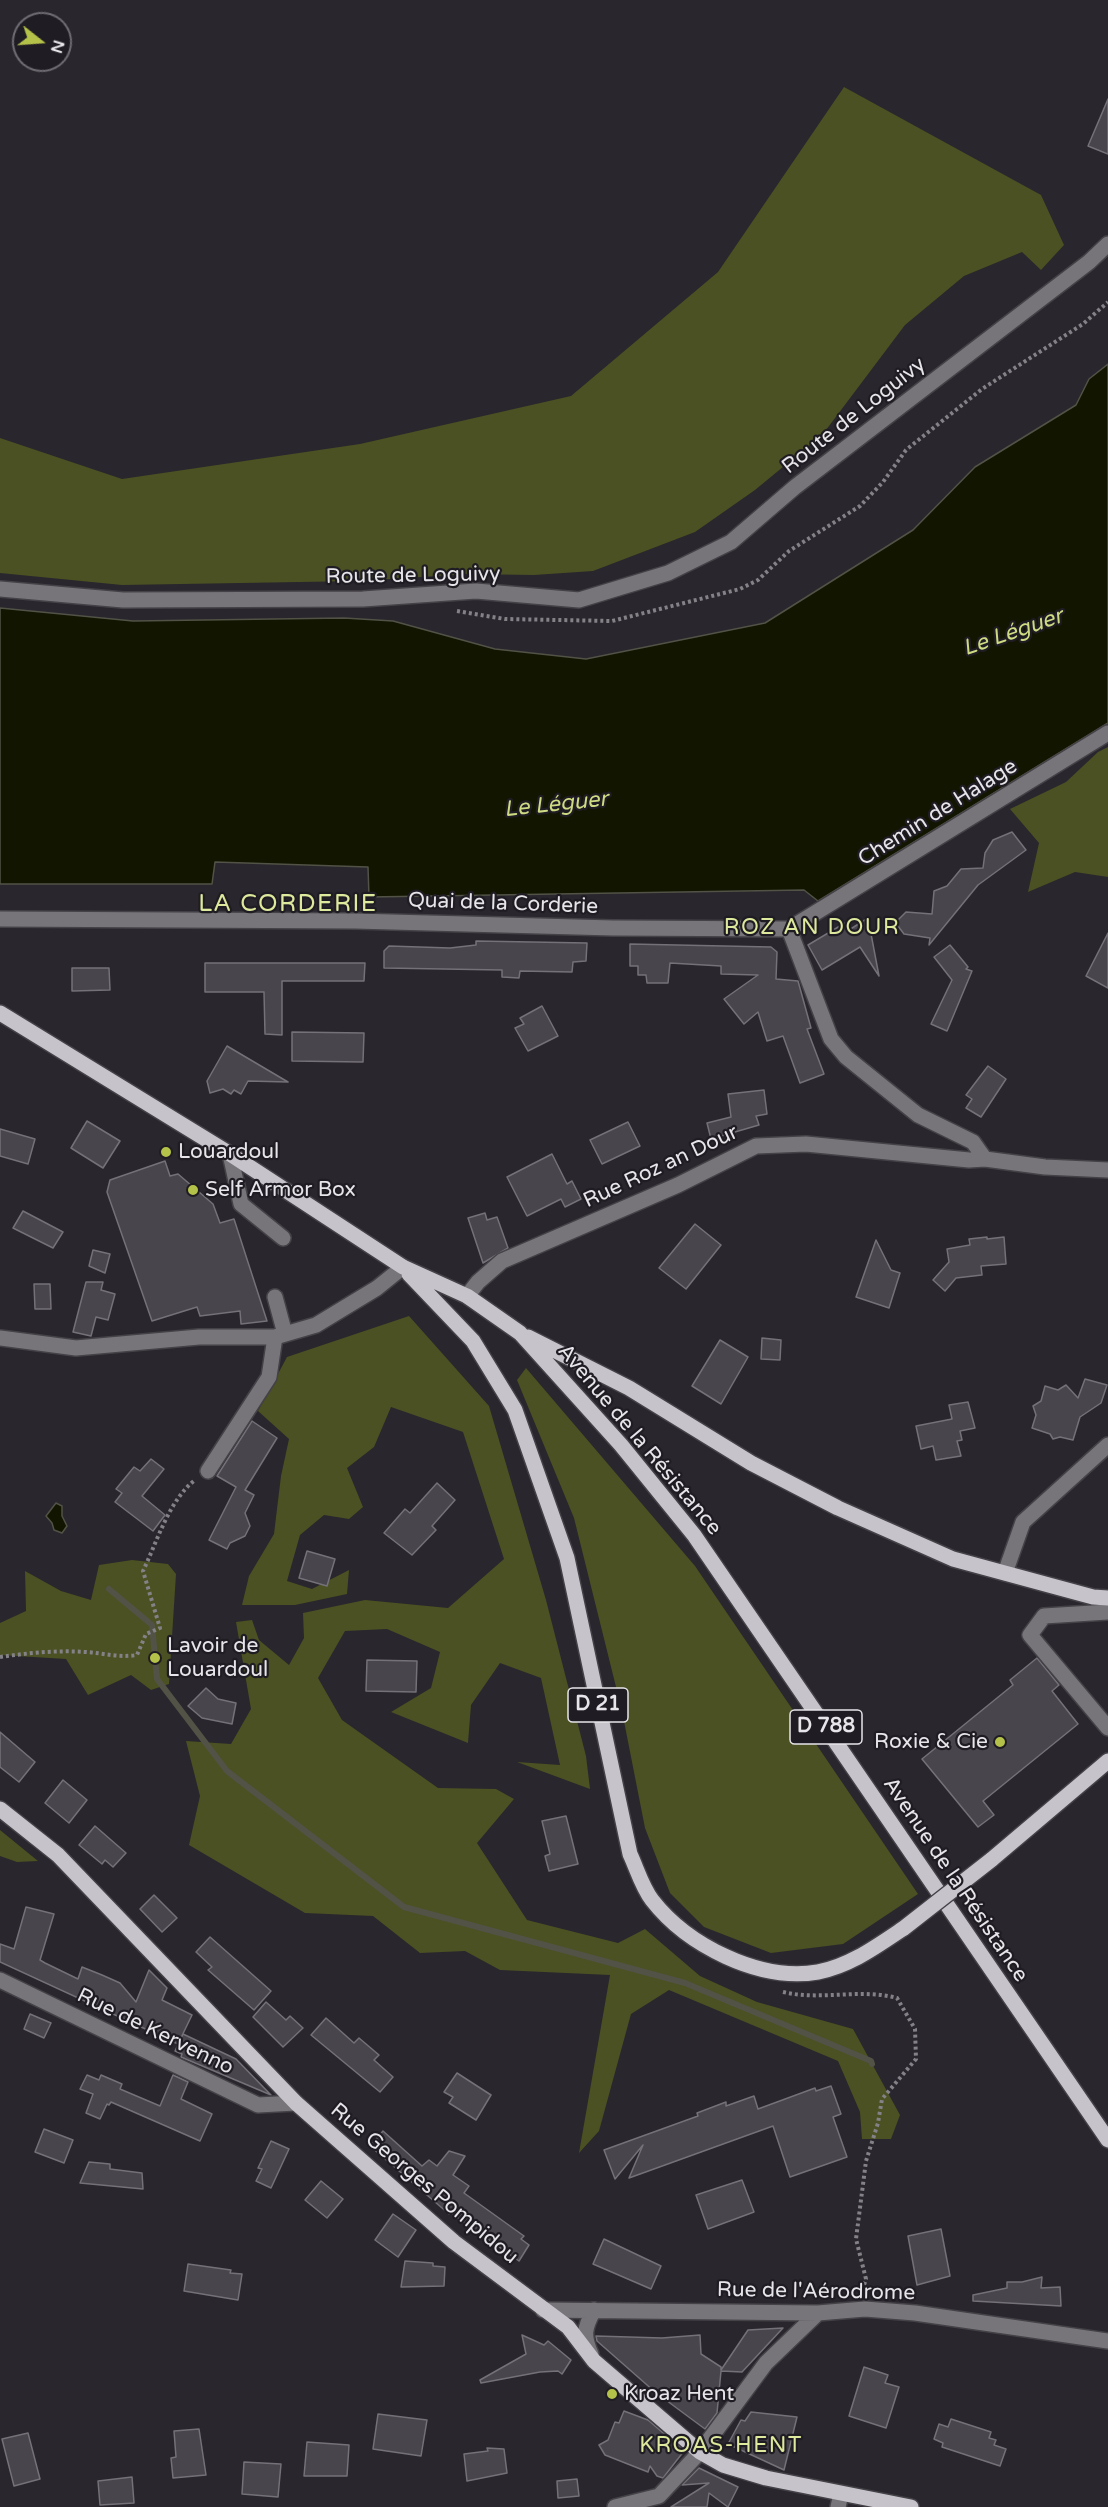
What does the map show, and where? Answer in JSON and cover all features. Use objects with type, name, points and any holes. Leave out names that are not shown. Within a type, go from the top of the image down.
[{"type":"main road","name":"Avenue de la Résistance","points":[[0,1013],[230,1154],[403,1267],[467,1296],[520,1332],[621,1445],[694,1535],[1108,2140]]},
{"type":"main road","name":"D 21","points":[[403,1267],[473,1341],[515,1410],[567,1558],[630,1854],[650,1898],[676,1927],[704,1947],[772,1972],[818,1972],[863,1956],[904,1928],[991,1860],[1108,1761]]},
{"type":"main road","points":[[520,1332],[629,1388],[751,1463],[838,1508],[953,1559],[1093,1597],[1108,1598]]},
{"type":"main road","name":"Rue Georges Pompidou","points":[[0,1809],[58,1855],[296,2103],[454,2242],[568,2327],[594,2361],[700,2452],[723,2465],[839,2501],[911,2507]]},
{"type":"street","name":"Route de Loguivy","points":[[0,589],[123,600],[363,599],[476,591],[579,600],[668,573],[731,542],[795,488],[1089,262],[1108,244]]},
{"type":"street","name":"Chemin de Halage","points":[[789,929],[1108,733]]},
{"type":"street","name":"Quai de la Corderie","points":[[0,919],[355,921],[613,928],[789,929]]},
{"type":"street","points":[[789,929],[831,1038],[846,1058],[918,1115],[973,1143],[985,1159]]},
{"type":"street","name":"Rue Roz an Dour","points":[[467,1296],[502,1261],[678,1185],[756,1146],[806,1144],[969,1160],[985,1159],[1045,1167],[1108,1170]]},
{"type":"street","points":[[230,1154],[241,1204],[283,1238]]},
{"type":"street","points":[[0,1338],[76,1348],[199,1337],[280,1336],[315,1325],[377,1288],[403,1267]]},
{"type":"street","points":[[208,1471],[269,1377],[280,1336],[275,1297]]},
{"type":"street","points":[[1005,1573],[1023,1522],[1108,1445]]},
{"type":"street","points":[[1108,1612],[1044,1616],[1030,1635],[1108,1728]]},
{"type":"street","name":"Rue de Kervenno","points":[[0,1980],[258,2105],[296,2103]]},
{"type":"street","name":"Rue de l'Aérodrome","points":[[543,2310],[818,2313],[856,2309],[915,2313],[1108,2341]]},
{"type":"street","points":[[594,2310],[584,2326],[584,2338],[594,2361]]},
{"type":"street","points":[[615,2507],[659,2496],[700,2452],[766,2363],[818,2313]]},
{"type":"path","points":[[451,609],[506,619],[612,621],[740,589],[758,580],[789,551],[860,506],[883,482],[906,450],[982,389],[1083,324],[1108,302]]},
{"type":"path","points":[[0,1657],[53,1651],[87,1652],[119,1658],[137,1655],[146,1634],[160,1628],[143,1571],[174,1506],[187,1486],[208,1471]]},
{"type":"path","points":[[772,1972],[783,1992],[795,1995],[816,1998],[879,1993],[897,1998],[915,2028],[916,2059],[882,2099],[878,2123],[866,2161],[856,2239],[866,2279],[856,2309]]},
{"type":"green space","points":[[844,87],[1041,195],[1064,245],[1041,270],[1022,252],[964,276],[905,325],[823,434],[755,490],[695,532],[593,571],[534,575],[467,574],[359,581],[122,585],[0,573],[0,438],[122,479],[360,444],[571,396],[718,272]]},
{"type":"green space","points":[[1108,747],[1108,877],[1075,872],[1028,892],[1039,843],[1010,809],[1066,782],[1098,752]]},
{"type":"green space","points":[[409,1316],[489,1406],[546,1600],[586,1756],[590,1789],[517,1762],[560,1765],[541,1678],[500,1663],[471,1705],[468,1743],[391,1712],[431,1688],[440,1652],[387,1629],[345,1631],[318,1678],[342,1720],[438,1788],[496,1789],[514,1799],[477,1843],[527,1920],[618,1943],[645,1929],[700,1976],[757,2002],[853,2029],[900,2115],[891,2139],[862,2139],[860,2112],[838,2061],[669,1990],[631,2014],[599,2131],[579,2153],[610,1975],[500,1970],[465,1951],[420,1953],[373,1916],[305,1913],[189,1845],[200,1796],[186,1741],[231,1744],[251,1709],[236,1622],[252,1620],[259,1640],[289,1665],[304,1638],[303,1613],[365,1600],[448,1608],[504,1559],[463,1432],[391,1407],[374,1447],[347,1468],[363,1507],[349,1519],[324,1515],[300,1535],[287,1581],[312,1589],[349,1570],[347,1594],[295,1605],[242,1605],[249,1576],[274,1534],[281,1476],[289,1439],[258,1411],[287,1357]]},
{"type":"green space","points":[[526,1368],[695,1566],[918,1894],[843,1944],[771,1953],[704,1927],[670,1893],[645,1828],[622,1711],[574,1518],[517,1380]]},
{"type":"green space","points":[[132,1560],[168,1564],[176,1574],[169,1684],[151,1690],[131,1675],[88,1695],[66,1659],[0,1655],[0,1623],[26,1611],[25,1571],[61,1591],[91,1600],[99,1565]]},
{"type":"green space","points":[[0,1830],[38,1861],[17,1862],[0,1856]]},
{"type":"water","name":"Le Léguer","points":[[1108,364],[1108,723],[818,901],[804,890],[369,897],[368,867],[215,862],[212,884],[0,884],[0,608],[133,621],[344,618],[393,621],[495,649],[586,659],[765,623],[913,530],[975,467],[1076,405],[1089,379]]},
{"type":"water","points":[[56,1503],[62,1506],[62,1516],[67,1526],[62,1533],[54,1530],[46,1516]]},
{"type":"building","points":[[1108,99],[1108,154],[1088,146]]},
{"type":"building","points":[[1012,832],[1026,850],[978,885],[929,945],[930,938],[904,934],[898,926],[898,920],[906,912],[932,914],[934,891],[947,886],[961,869],[983,868],[985,853],[993,840]]},
{"type":"building","points":[[868,918],[879,976],[860,947],[822,970],[808,945],[845,923],[849,930]]},
{"type":"building","points":[[1108,933],[1108,988],[1086,976]]},
{"type":"building","points":[[476,941],[587,943],[586,961],[573,962],[572,972],[520,971],[519,978],[502,977],[502,970],[384,968],[384,951],[389,946],[450,948],[476,945]]},
{"type":"building","points":[[630,944],[771,947],[777,952],[776,979],[798,981],[811,1028],[807,1029],[824,1074],[800,1083],[783,1036],[767,1041],[758,1012],[744,1024],[724,999],[758,975],[721,974],[721,966],[670,963],[668,983],[647,983],[646,975],[638,975],[638,966],[630,966]]},
{"type":"building","points":[[950,945],[968,967],[966,969],[972,971],[947,1031],[931,1024],[952,980],[934,957]]},
{"type":"building","points":[[205,963],[365,963],[364,981],[282,981],[282,1035],[265,1034],[264,992],[205,992]]},
{"type":"building","points":[[72,968],[109,968],[110,990],[72,991]]},
{"type":"building","points":[[542,1006],[558,1036],[528,1051],[515,1028],[524,1024],[520,1018]]},
{"type":"building","points":[[292,1032],[364,1033],[363,1062],[292,1061]]},
{"type":"building","points":[[227,1046],[288,1082],[248,1081],[241,1094],[234,1090],[231,1094],[223,1089],[210,1093],[207,1081]]},
{"type":"building","points":[[988,1066],[1006,1079],[981,1117],[966,1108],[972,1099],[966,1095]]},
{"type":"building","points":[[764,1090],[767,1114],[756,1116],[759,1125],[711,1139],[707,1123],[731,1117],[728,1094]]},
{"type":"building","points":[[87,1121],[120,1141],[103,1168],[71,1148]]},
{"type":"building","points":[[628,1122],[640,1146],[602,1164],[590,1140]]},
{"type":"building","points":[[0,1129],[35,1139],[28,1164],[0,1156]]},
{"type":"building","points":[[552,1154],[567,1184],[572,1181],[581,1199],[565,1207],[561,1199],[527,1216],[507,1177]]},
{"type":"building","points":[[165,1161],[170,1176],[178,1174],[213,1204],[220,1223],[234,1219],[267,1321],[241,1324],[240,1311],[200,1316],[197,1307],[152,1321],[107,1192],[110,1180]]},
{"type":"building","points":[[23,1211],[63,1232],[53,1248],[13,1228]]},
{"type":"building","points":[[485,1213],[487,1220],[497,1217],[508,1248],[483,1263],[468,1218]]},
{"type":"building","points":[[695,1224],[721,1245],[686,1289],[659,1268]]},
{"type":"building","points":[[987,1237],[987,1239],[1004,1237],[1006,1264],[981,1266],[982,1275],[956,1278],[945,1291],[933,1280],[949,1262],[947,1249],[970,1245],[969,1239]]},
{"type":"building","points":[[876,1240],[891,1270],[900,1273],[889,1308],[856,1297]]},
{"type":"building","points":[[93,1250],[110,1254],[105,1273],[89,1266]]},
{"type":"building","points":[[86,1282],[103,1282],[101,1290],[115,1294],[108,1320],[96,1317],[91,1336],[73,1332]]},
{"type":"building","points":[[34,1284],[50,1284],[51,1309],[35,1309]]},
{"type":"building","points":[[762,1338],[781,1340],[780,1360],[761,1359]]},
{"type":"building","points":[[720,1340],[748,1357],[721,1404],[692,1386]]},
{"type":"building","points":[[1085,1379],[1107,1385],[1101,1403],[1080,1417],[1073,1440],[1060,1437],[1053,1439],[1050,1434],[1032,1428],[1036,1415],[1033,1406],[1041,1401],[1045,1386],[1058,1390],[1066,1385],[1078,1398]]},
{"type":"building","points":[[968,1402],[975,1428],[960,1431],[962,1440],[957,1441],[961,1456],[936,1460],[933,1446],[921,1449],[916,1426],[952,1419],[949,1405]]},
{"type":"building","points":[[252,1421],[277,1438],[245,1490],[254,1495],[245,1513],[250,1526],[245,1536],[230,1543],[227,1549],[209,1540],[236,1487],[217,1476]]},
{"type":"building","points":[[151,1459],[164,1469],[142,1496],[165,1515],[153,1531],[115,1502],[122,1493],[116,1489],[134,1467],[140,1471]]},
{"type":"building","points":[[437,1483],[455,1500],[432,1526],[436,1530],[412,1555],[384,1533],[405,1509],[410,1513]]},
{"type":"building","points":[[307,1551],[335,1559],[327,1586],[299,1578]]},
{"type":"building","name":"Roxie & Cie","points":[[1037,1658],[1059,1685],[1052,1691],[1078,1724],[983,1801],[994,1815],[978,1827],[922,1759],[1013,1685],[1010,1680]]},
{"type":"building","points":[[367,1660],[417,1661],[416,1692],[366,1691]]},
{"type":"building","points":[[206,1688],[218,1699],[236,1703],[232,1724],[202,1718],[188,1706]]},
{"type":"building","points":[[0,1732],[35,1762],[19,1782],[0,1767]]},
{"type":"building","points":[[63,1780],[87,1800],[69,1823],[45,1803]]},
{"type":"building","points":[[566,1816],[578,1864],[549,1871],[545,1856],[550,1854],[542,1821]]},
{"type":"building","points":[[95,1826],[126,1853],[113,1867],[105,1860],[102,1864],[79,1845]]},
{"type":"building","points":[[154,1895],[177,1918],[162,1932],[140,1909]]},
{"type":"building","points":[[26,1907],[54,1914],[40,1960],[45,1963],[78,1979],[82,1967],[102,1975],[120,1983],[136,2002],[149,1970],[167,1988],[162,2000],[192,2015],[178,2044],[0,1962],[0,1944],[14,1949]]},
{"type":"building","points":[[210,1937],[271,1991],[254,2010],[208,1970],[212,1967],[196,1952]]},
{"type":"building","points":[[266,2002],[286,2020],[290,2016],[303,2028],[283,2047],[253,2017]]},
{"type":"building","points":[[30,2014],[51,2023],[44,2038],[24,2029]]},
{"type":"building","points":[[326,2018],[354,2043],[359,2038],[379,2055],[374,2060],[393,2077],[380,2092],[311,2035]]},
{"type":"building","points":[[183,2034],[236,2059],[271,2095],[181,2057],[182,2054],[175,2051]]},
{"type":"building","points":[[457,2073],[491,2095],[476,2120],[449,2103],[453,2097],[444,2092]]},
{"type":"building","points":[[87,2075],[99,2080],[101,2075],[122,2084],[120,2089],[160,2106],[173,2075],[188,2082],[181,2099],[212,2114],[200,2141],[111,2102],[107,2104],[100,2119],[86,2113],[93,2094],[80,2089]]},
{"type":"building","points":[[831,2086],[841,2114],[833,2117],[847,2157],[790,2177],[773,2126],[629,2178],[643,2145],[615,2179],[604,2150],[698,2116],[697,2113],[726,2102],[726,2106],[754,2096],[758,2109],[815,2088],[816,2091]]},
{"type":"building","points":[[44,2129],[73,2140],[64,2163],[35,2152]]},
{"type":"building","points":[[383,2131],[422,2166],[429,2160],[437,2166],[449,2151],[465,2156],[453,2175],[469,2186],[464,2193],[524,2236],[521,2239],[529,2245],[519,2261],[451,2213],[449,2214],[370,2146]]},
{"type":"building","points":[[271,2141],[289,2149],[271,2188],[256,2181],[262,2169],[258,2168]]},
{"type":"building","points":[[89,2162],[110,2164],[110,2169],[142,2173],[143,2189],[80,2183]]},
{"type":"building","points":[[742,2180],[754,2212],[708,2229],[696,2195]]},
{"type":"building","points":[[321,2181],[343,2199],[327,2218],[305,2200]]},
{"type":"building","points":[[393,2214],[416,2230],[398,2257],[375,2240]]},
{"type":"building","points":[[941,2229],[950,2276],[917,2285],[908,2236]]},
{"type":"building","points":[[604,2239],[661,2266],[651,2289],[593,2264]]},
{"type":"building","points":[[405,2261],[433,2263],[433,2266],[445,2267],[444,2286],[401,2287]]},
{"type":"building","points":[[188,2264],[231,2270],[230,2273],[242,2274],[238,2300],[184,2291]]},
{"type":"building","points":[[1042,2277],[1041,2288],[1060,2287],[1061,2306],[973,2301],[973,2295],[1007,2288],[1007,2282],[1022,2282]]},
{"type":"building","points":[[783,2328],[742,2372],[721,2371],[717,2413],[705,2429],[655,2392],[597,2341],[596,2336],[662,2338],[700,2335],[701,2354],[721,2367],[721,2370],[748,2330]]},
{"type":"building","points":[[522,2335],[544,2345],[548,2341],[571,2360],[562,2374],[558,2371],[540,2372],[481,2383],[480,2380],[526,2354]]},
{"type":"building","points":[[864,2367],[888,2375],[885,2383],[899,2387],[886,2428],[849,2416]]},
{"type":"building","points":[[624,2411],[648,2420],[684,2451],[663,2478],[657,2476],[650,2466],[648,2472],[605,2455],[599,2445],[608,2440],[615,2422],[619,2423]]},
{"type":"building","points":[[751,2412],[797,2417],[784,2470],[728,2444],[741,2420],[745,2421]]},
{"type":"building","points":[[378,2414],[427,2420],[421,2456],[373,2449]]},
{"type":"building","points":[[951,2419],[991,2432],[989,2438],[996,2440],[994,2445],[1006,2449],[1000,2466],[942,2447],[943,2443],[934,2439],[939,2424],[948,2427]]},
{"type":"building","points":[[199,2429],[206,2475],[173,2478],[171,2458],[176,2457],[174,2431]]},
{"type":"building","points":[[28,2433],[40,2479],[14,2486],[2,2439]]},
{"type":"building","points":[[307,2442],[349,2445],[347,2476],[304,2476]]},
{"type":"building","points":[[487,2448],[504,2449],[507,2473],[467,2481],[464,2454],[488,2451]]},
{"type":"building","points":[[244,2462],[281,2464],[278,2497],[242,2494]]},
{"type":"building","points":[[699,2468],[738,2487],[728,2507],[709,2493],[707,2507],[671,2507],[709,2483],[682,2485]]},
{"type":"building","points":[[132,2477],[134,2503],[100,2505],[98,2481]]},
{"type":"building","points":[[577,2479],[579,2496],[558,2498],[557,2481]]},
{"type":"waterway","points":[[109,1589],[152,1625],[157,1679],[227,1771],[404,1907],[685,1983],[871,2061],[872,2064]]},
{"type":"place","name":"Louardoul","points":[[166,1152]]},
{"type":"place","name":"Self Armor Box","points":[[193,1190]]},
{"type":"place","name":"Lavoir de Louardoul","points":[[155,1658]]},
{"type":"place","name":"Roxie & Cie","points":[[1000,1742]]},
{"type":"place","name":"Kroaz Hent","points":[[612,2394]]},
{"type":"district","name":"LA CORDERIE","points":[[288,905]]},
{"type":"district","name":"ROZ AN DOUR","points":[[812,928]]},
{"type":"district","name":"KROAS-HENT","points":[[721,2446]]}]
